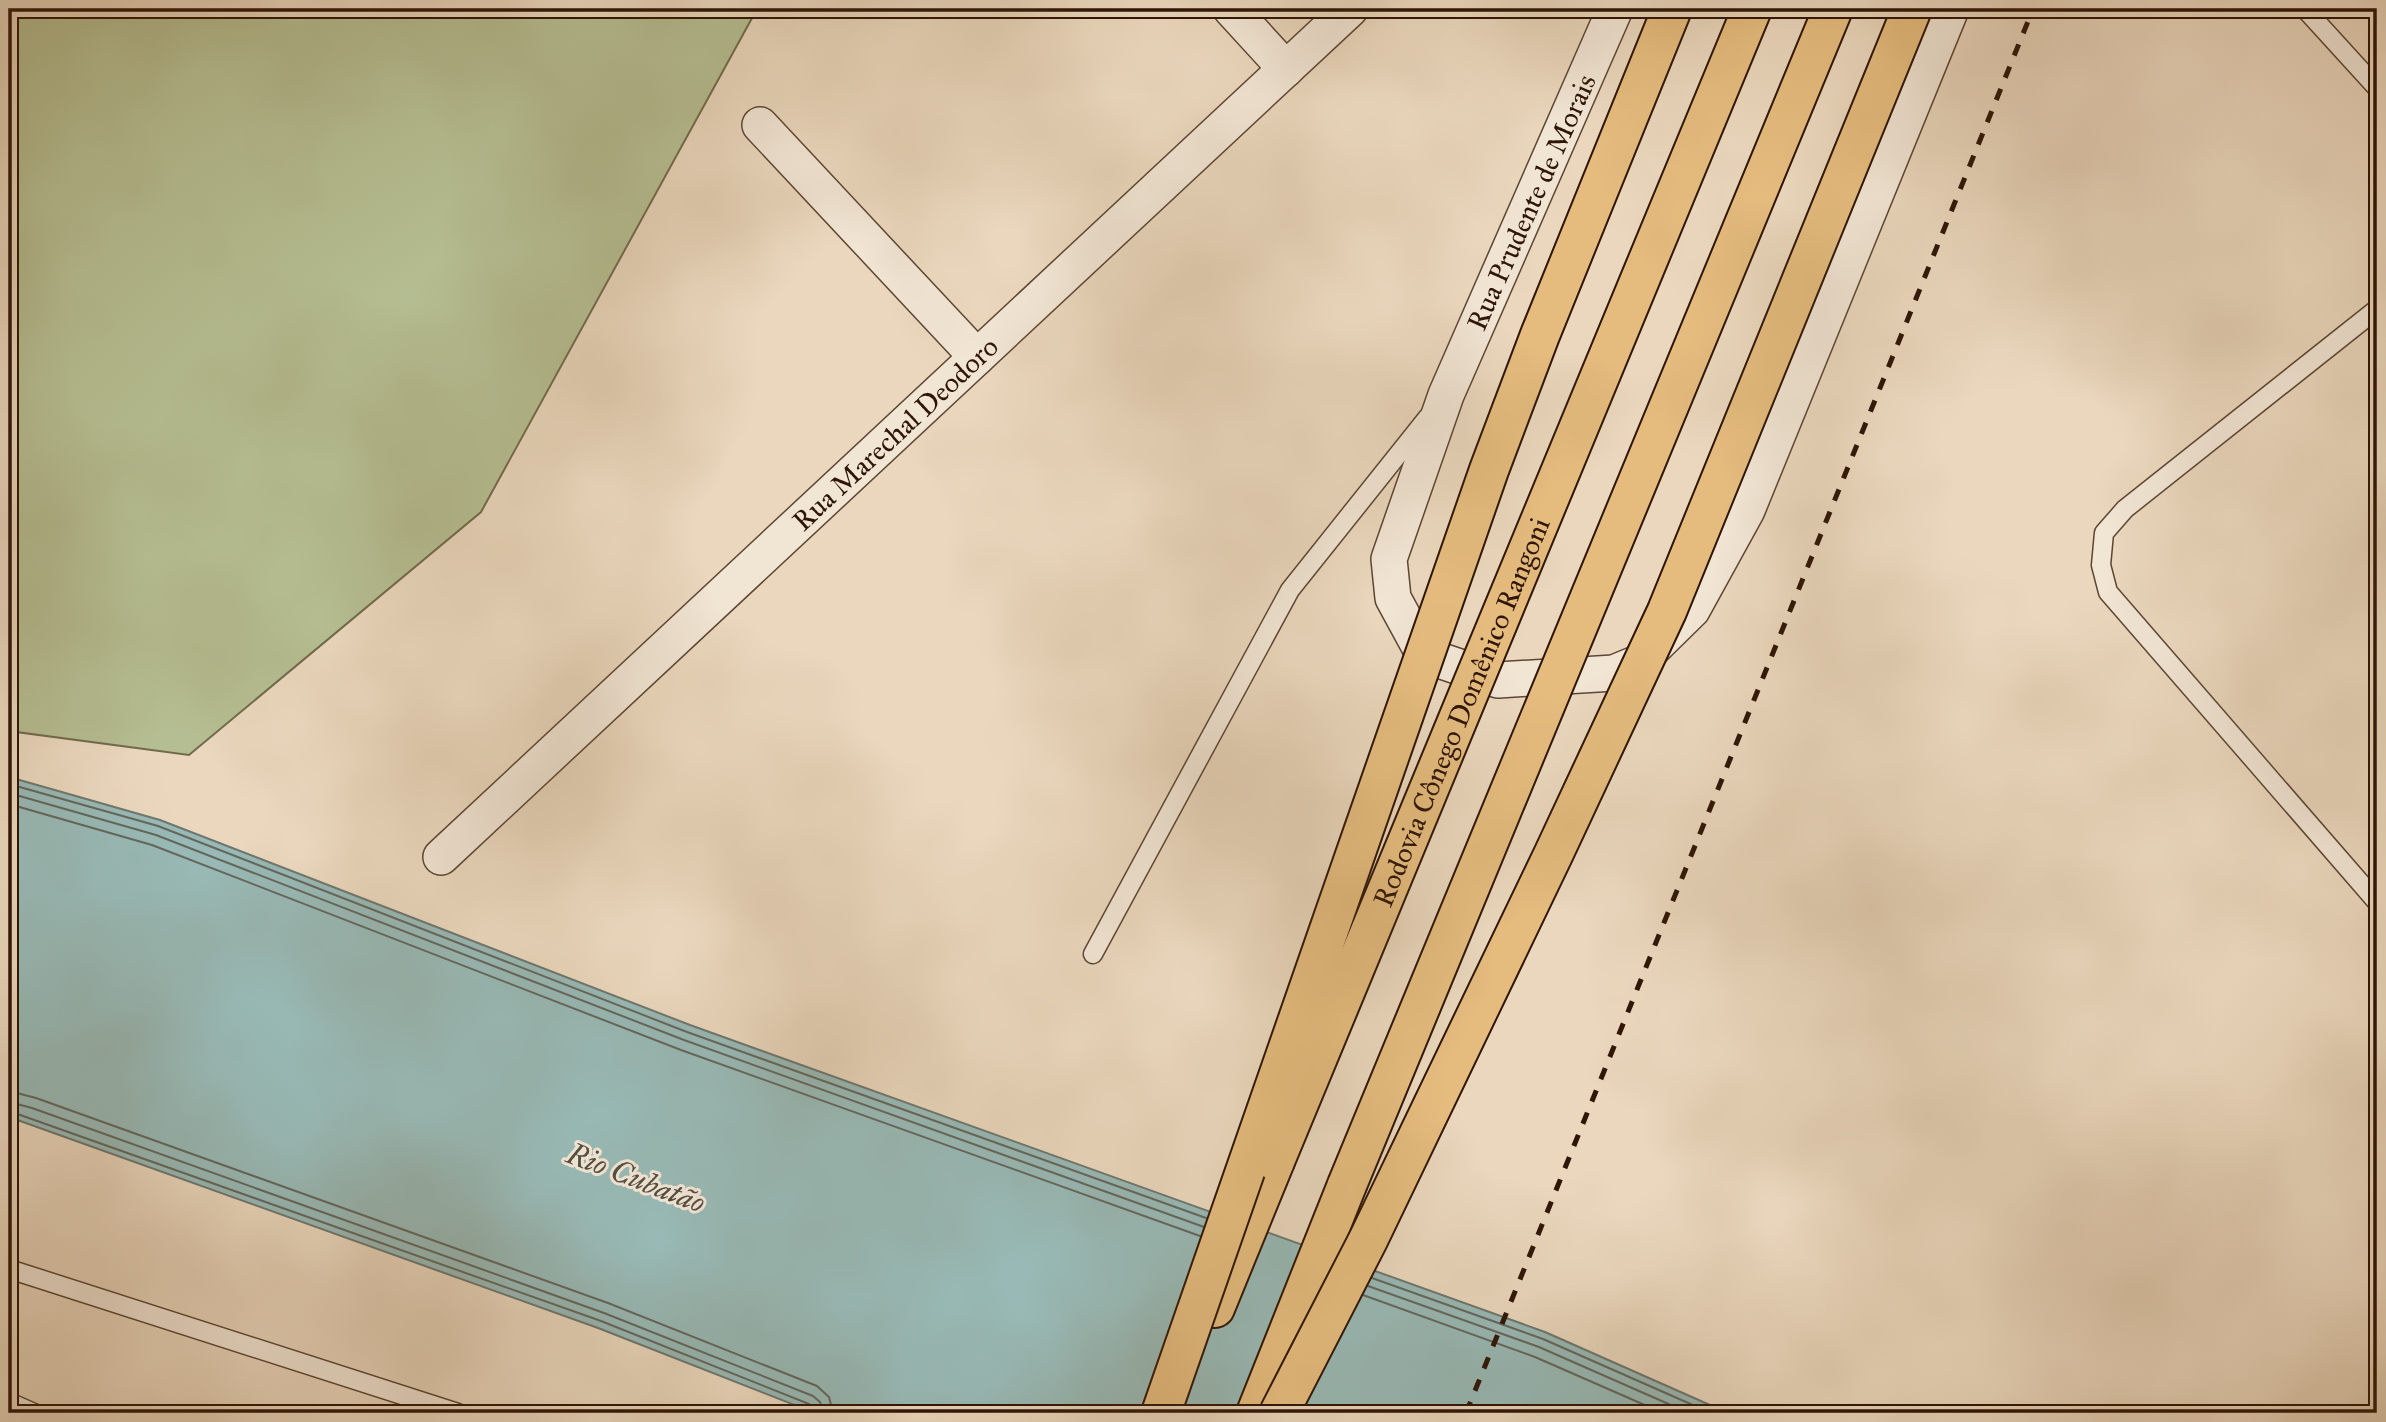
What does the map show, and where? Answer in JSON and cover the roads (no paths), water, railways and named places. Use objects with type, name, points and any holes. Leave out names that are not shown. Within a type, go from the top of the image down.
[{"type":"highway","points":[[1161,1413],[1489,470],[1540,335],[1672,9]]},
{"type":"highway","name":"Rodovia Cônego Domênico Rangoni","points":[[1173,1413],[1269,1174],[1752,9]]},
{"type":"highway","points":[[1256,1413],[1342,1198],[1833,9]]},
{"type":"highway","points":[[1279,1413],[1368,1240],[1667,611],[1912,9]]},
{"type":"street","points":[[1231,9],[1286,69]]},
{"type":"street","name":"Rua Marechal Deodoro","points":[[442,857],[1350,9]]},
{"type":"street","name":"Rua Prudente de Morais","points":[[1615,9],[1446,395],[1389,559],[1393,598],[1424,655],[1498,680],[1614,673],[1638,663],[1692,610],[1747,510],[1951,9]]},
{"type":"street","points":[[760,124],[977,358]]},
{"type":"lane","points":[[2305,9],[2377,88]]},
{"type":"lane","points":[[2377,309],[2125,509],[2104,533],[2101,565],[2108,592],[2377,902]]},
{"type":"lane","points":[[1093,954],[1290,590],[1446,395]]},
{"type":"lane","points":[[9,1269],[458,1413]]},
{"type":"lane","points":[[9,1402],[34,1413]]},
{"type":"water","name":"Rio Cubatão","points":[[9,777],[160,820],[690,1025],[1545,1332],[1728,1413],[815,1413],[598,1328],[9,1117]]},
{"type":"railway","points":[[1466,1413],[2033,9]]}]
